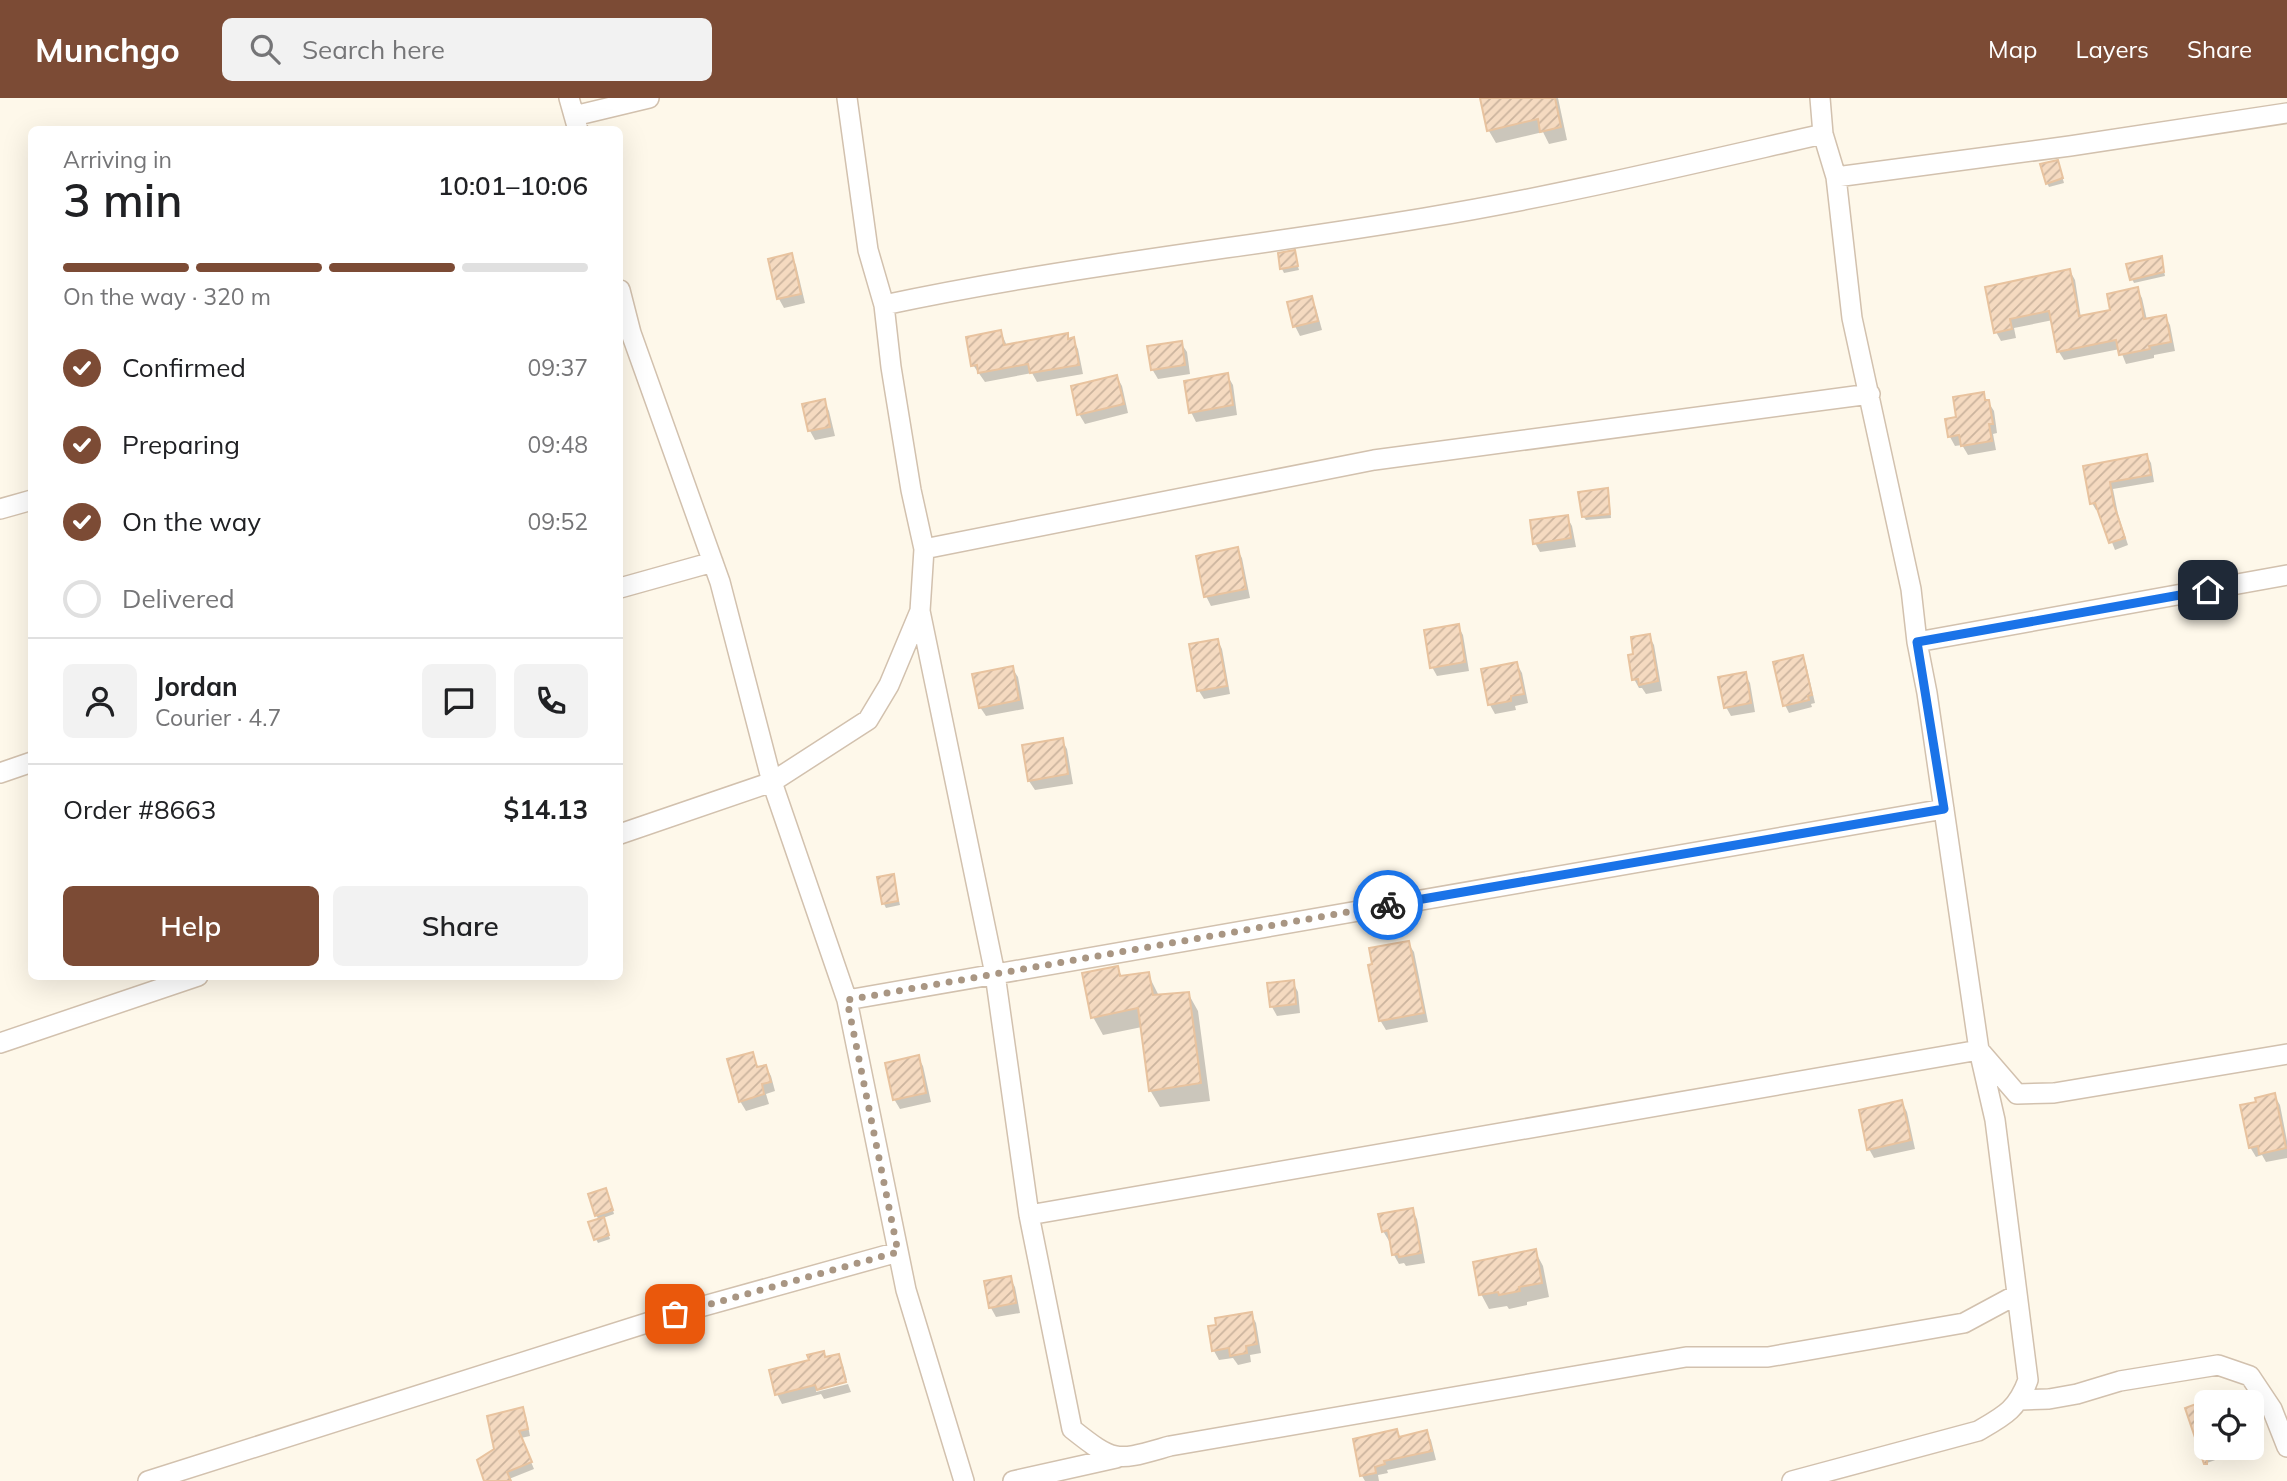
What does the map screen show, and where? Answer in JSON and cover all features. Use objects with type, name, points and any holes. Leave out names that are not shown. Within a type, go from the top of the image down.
[{"type":"street","points":[[573,115],[649,98]]},
{"type":"street","points":[[847,98],[868,250],[884,305],[911,490],[924,549],[920,611],[995,974],[1029,1215],[1072,1429],[1101,1452],[1117,1458]]},
{"type":"street","points":[[1792,1481],[1978,1431],[2005,1416],[2021,1400],[2028,1380],[1994,1120],[1979,1050],[1911,589],[1852,318],[1836,177],[1824,134],[1820,98]]},
{"type":"street","points":[[1836,177],[2287,113]]},
{"type":"street","points":[[884,305],[1116,264],[1424,218],[1660,171],[1824,134]]},
{"type":"street","points":[[623,317],[625,335],[713,562],[772,782],[847,1000],[906,1290],[964,1481]]},
{"type":"street","points":[[924,549],[1374,460],[1870,394]]},
{"type":"street","points":[[0,509],[28,501]]},
{"type":"street","points":[[623,587],[713,562]]},
{"type":"street","points":[[1917,642],[2287,575]]},
{"type":"street","points":[[623,833],[772,782],[868,720],[889,685],[920,611]]},
{"type":"street","points":[[0,773],[28,763]]},
{"type":"street","points":[[847,1000],[1944,809]]},
{"type":"street","points":[[0,1043],[186,980]]},
{"type":"street","points":[[1029,1215],[1979,1050]]},
{"type":"street","points":[[1979,1050],[2017,1094],[2054,1093],[2287,1054]]},
{"type":"street","points":[[148,1481],[675,1314],[898,1252]]},
{"type":"street","points":[[1013,1481],[1132,1457],[1170,1446],[1686,1357],[1768,1357],[1964,1323],[2016,1295]]},
{"type":"street","points":[[2021,1400],[2049,1399],[2120,1381],[2218,1365],[2250,1376],[2273,1409],[2287,1447]]},
{"type":"building","points":[[1480,98],[1555,98],[1561,127],[1540,132],[1538,119],[1487,131]]},
{"type":"building","points":[[2058,160],[2063,178],[2046,184],[2040,164]]},
{"type":"building","points":[[1295,250],[1298,266],[1280,269],[1278,253]]},
{"type":"building","points":[[792,253],[801,294],[777,299],[768,259]]},
{"type":"building","points":[[2162,256],[2164,272],[2130,280],[2126,264]]},
{"type":"building","points":[[2070,269],[2079,316],[2110,310],[2107,294],[2138,287],[2144,319],[2166,315],[2171,342],[2119,355],[2116,340],[2057,352],[2049,311],[2010,319],[2012,329],[1994,333],[1985,287]]},
{"type":"building","points":[[1312,296],[1318,321],[1293,327],[1287,302]]},
{"type":"building","points":[[1001,330],[1004,345],[1068,333],[1068,339],[1074,337],[1079,365],[1030,373],[1028,364],[978,373],[977,365],[971,366],[966,337]]},
{"type":"building","points":[[1182,341],[1185,365],[1151,370],[1147,346]]},
{"type":"building","points":[[1228,373],[1233,405],[1189,413],[1184,381]]},
{"type":"building","points":[[1117,375],[1124,404],[1077,415],[1071,386]]},
{"type":"building","points":[[1984,392],[1985,400],[1989,400],[1993,424],[1989,424],[1992,441],[1961,446],[1959,435],[1948,437],[1945,419],[1956,417],[1953,397]]},
{"type":"building","points":[[825,399],[830,427],[808,431],[802,404]]},
{"type":"building","points":[[2147,454],[2151,475],[2110,482],[2125,538],[2109,543],[2095,503],[2090,504],[2083,466]]},
{"type":"building","points":[[1608,488],[1610,514],[1582,517],[1578,492]]},
{"type":"building","points":[[1568,515],[1571,538],[1533,544],[1530,520]]},
{"type":"building","points":[[1238,547],[1246,589],[1204,597],[1196,556]]},
{"type":"building","points":[[1459,624],[1465,662],[1430,668],[1424,630]]},
{"type":"building","points":[[1650,634],[1658,681],[1639,685],[1638,679],[1632,680],[1628,655],[1633,654],[1631,637]]},
{"type":"building","points":[[1218,639],[1227,686],[1197,691],[1189,644]]},
{"type":"building","points":[[1803,655],[1812,695],[1808,696],[1809,700],[1783,706],[1773,662]]},
{"type":"building","points":[[1517,662],[1524,694],[1511,696],[1511,701],[1488,705],[1481,669]]},
{"type":"building","points":[[1013,666],[1019,700],[979,708],[972,674]]},
{"type":"building","points":[[1746,672],[1751,703],[1724,708],[1718,677]]},
{"type":"building","points":[[1063,738],[1068,774],[1028,781],[1022,745]]},
{"type":"building","points":[[894,874],[898,901],[882,904],[877,877]]},
{"type":"building","points":[[1409,941],[1424,1013],[1379,1021],[1368,965],[1372,964],[1369,948]]},
{"type":"building","points":[[1118,966],[1120,976],[1149,972],[1153,995],[1189,992],[1201,1083],[1149,1091],[1138,1008],[1091,1018],[1082,973]]},
{"type":"building","points":[[1294,980],[1296,1004],[1270,1007],[1267,983]]},
{"type":"building","points":[[753,1052],[757,1067],[766,1065],[771,1082],[762,1084],[764,1094],[739,1102],[727,1059]]},
{"type":"building","points":[[919,1055],[926,1093],[893,1100],[885,1063]]},
{"type":"building","points":[[2275,1093],[2286,1148],[2259,1154],[2258,1146],[2249,1148],[2240,1105],[2256,1102],[2255,1098]]},
{"type":"building","points":[[1902,1100],[1911,1140],[1867,1150],[1859,1110]]},
{"type":"building","points":[[606,1188],[613,1210],[595,1216],[588,1194]]},
{"type":"building","points":[[1413,1208],[1421,1253],[1399,1257],[1398,1254],[1392,1255],[1388,1230],[1382,1232],[1378,1214]]},
{"type":"building","points":[[604,1217],[609,1235],[594,1240],[588,1222]]},
{"type":"building","points":[[1536,1249],[1542,1283],[1519,1287],[1520,1291],[1499,1295],[1498,1292],[1479,1295],[1473,1262]]},
{"type":"building","points":[[1011,1276],[1016,1303],[989,1308],[984,1281]]},
{"type":"building","points":[[1252,1312],[1257,1344],[1246,1346],[1247,1353],[1230,1356],[1229,1348],[1212,1351],[1208,1326],[1216,1325],[1215,1318]]},
{"type":"building","points":[[824,1351],[825,1357],[839,1354],[846,1382],[817,1390],[815,1385],[775,1395],[769,1370],[809,1360],[807,1355]]},
{"type":"building","points":[[2194,1405],[2194,1435],[2185,1408]]},
{"type":"building","points":[[523,1407],[528,1429],[519,1431],[532,1462],[507,1472],[511,1481],[484,1481],[477,1460],[494,1449],[487,1416]]},
{"type":"building","points":[[1397,1429],[1399,1437],[1427,1430],[1432,1451],[1384,1461],[1385,1464],[1375,1467],[1376,1473],[1360,1476],[1353,1439]]},
{"type":"way so far","points":[[675,1314],[898,1252],[847,1000],[1388,905]]},
{"type":"route","points":[[1388,905],[1944,809],[1917,642],[2208,590]]}]
